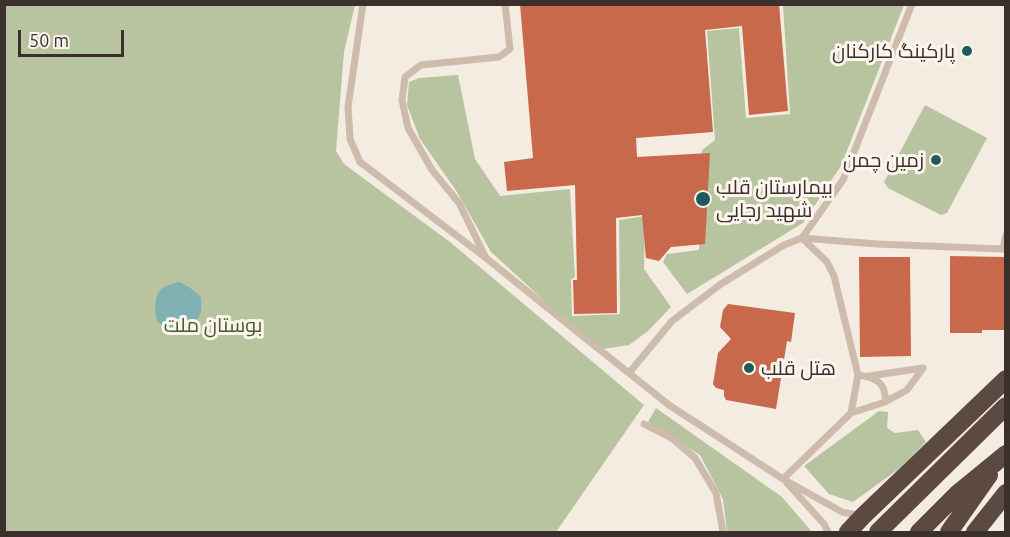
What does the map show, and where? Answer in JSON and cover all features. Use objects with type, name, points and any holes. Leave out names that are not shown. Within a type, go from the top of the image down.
[{"type":"highway","points":[[848,532],[1005,380]]},
{"type":"highway","points":[[878,532],[1005,406]]},
{"type":"highway","points":[[920,532],[957,494],[1004,455]]},
{"type":"highway","points":[[949,532],[1004,455]]},
{"type":"highway","points":[[975,532],[1005,493]]},
{"type":"lane","points":[[369,4],[363,7],[348,106],[350,139],[360,162],[486,258],[669,405],[783,479],[842,512],[863,516]]},
{"type":"lane","points":[[486,258],[459,203],[432,170],[408,128],[402,100],[405,77],[421,65],[500,57],[510,49],[505,4]]},
{"type":"lane","points":[[802,238],[843,180],[912,4]]},
{"type":"lane","points":[[629,373],[672,321],[721,284],[784,245],[802,238],[877,244],[1004,249],[1005,235]]},
{"type":"lane","points":[[802,238],[827,262],[834,276],[858,375],[851,413]]},
{"type":"lane","points":[[783,479],[851,413],[885,402],[907,390],[923,368],[869,376],[858,375]]},
{"type":"lane","points":[[869,376],[880,383],[884,389],[885,402]]},
{"type":"lane","points":[[644,424],[673,440],[695,458],[716,494],[723,532]]},
{"type":"lane","points":[[783,479],[824,524],[828,532]]},
{"type":"green space","name":"بوستان ملت","points":[[4,5],[355,5],[344,52],[336,151],[344,164],[450,242],[644,405],[556,532],[5,532]]},
{"type":"green space","points":[[783,5],[904,5],[841,166],[803,223],[687,294],[663,262],[667,254],[699,250],[702,150],[715,140],[707,31],[739,28],[746,118],[790,114]]},
{"type":"green space","points":[[458,75],[475,159],[500,196],[570,189],[575,277],[571,280],[572,316],[620,314],[619,220],[645,216],[644,269],[671,307],[648,331],[629,345],[603,349],[574,328],[491,252],[457,192],[420,139],[407,105],[409,82],[419,78]]},
{"type":"green space","name":"زمین چمن","points":[[925,105],[987,138],[947,213],[941,215],[888,188],[884,182]]},
{"type":"green space","points":[[656,408],[782,497],[812,532],[727,532],[723,499],[700,455],[648,422]]},
{"type":"green space","points":[[879,411],[888,412],[887,428],[895,433],[918,430],[926,442],[900,468],[853,502],[829,494],[804,466]]},
{"type":"water","points":[[179,282],[201,297],[201,306],[199,317],[194,323],[188,328],[175,330],[159,323],[155,308],[158,293],[167,286]]},
{"type":"building","points":[[520,4],[779,4],[788,111],[749,115],[742,26],[705,30],[713,132],[636,138],[637,157],[710,153],[705,244],[671,247],[659,261],[646,258],[642,215],[616,218],[617,313],[574,314],[573,280],[577,280],[575,185],[507,191],[504,162],[533,158]]},
{"type":"building","points":[[950,256],[1005,257],[1005,330],[950,333]]},
{"type":"building","points":[[859,257],[910,257],[911,356],[860,357]]},
{"type":"building","name":"هتل قلب","points":[[728,304],[795,313],[791,342],[787,341],[776,409],[726,400],[724,390],[716,388],[713,384],[718,353],[731,339],[720,327],[723,310]]},
{"type":"place","name":"پارکینگ کارکنان","points":[[967,51]]},
{"type":"place","name":"زمین چمن","points":[[936,160]]},
{"type":"place","name":"بیمارستان قلب شهید رجایی","points":[[703,199]]},
{"type":"place","name":"هتل قلب","points":[[749,368]]}]
